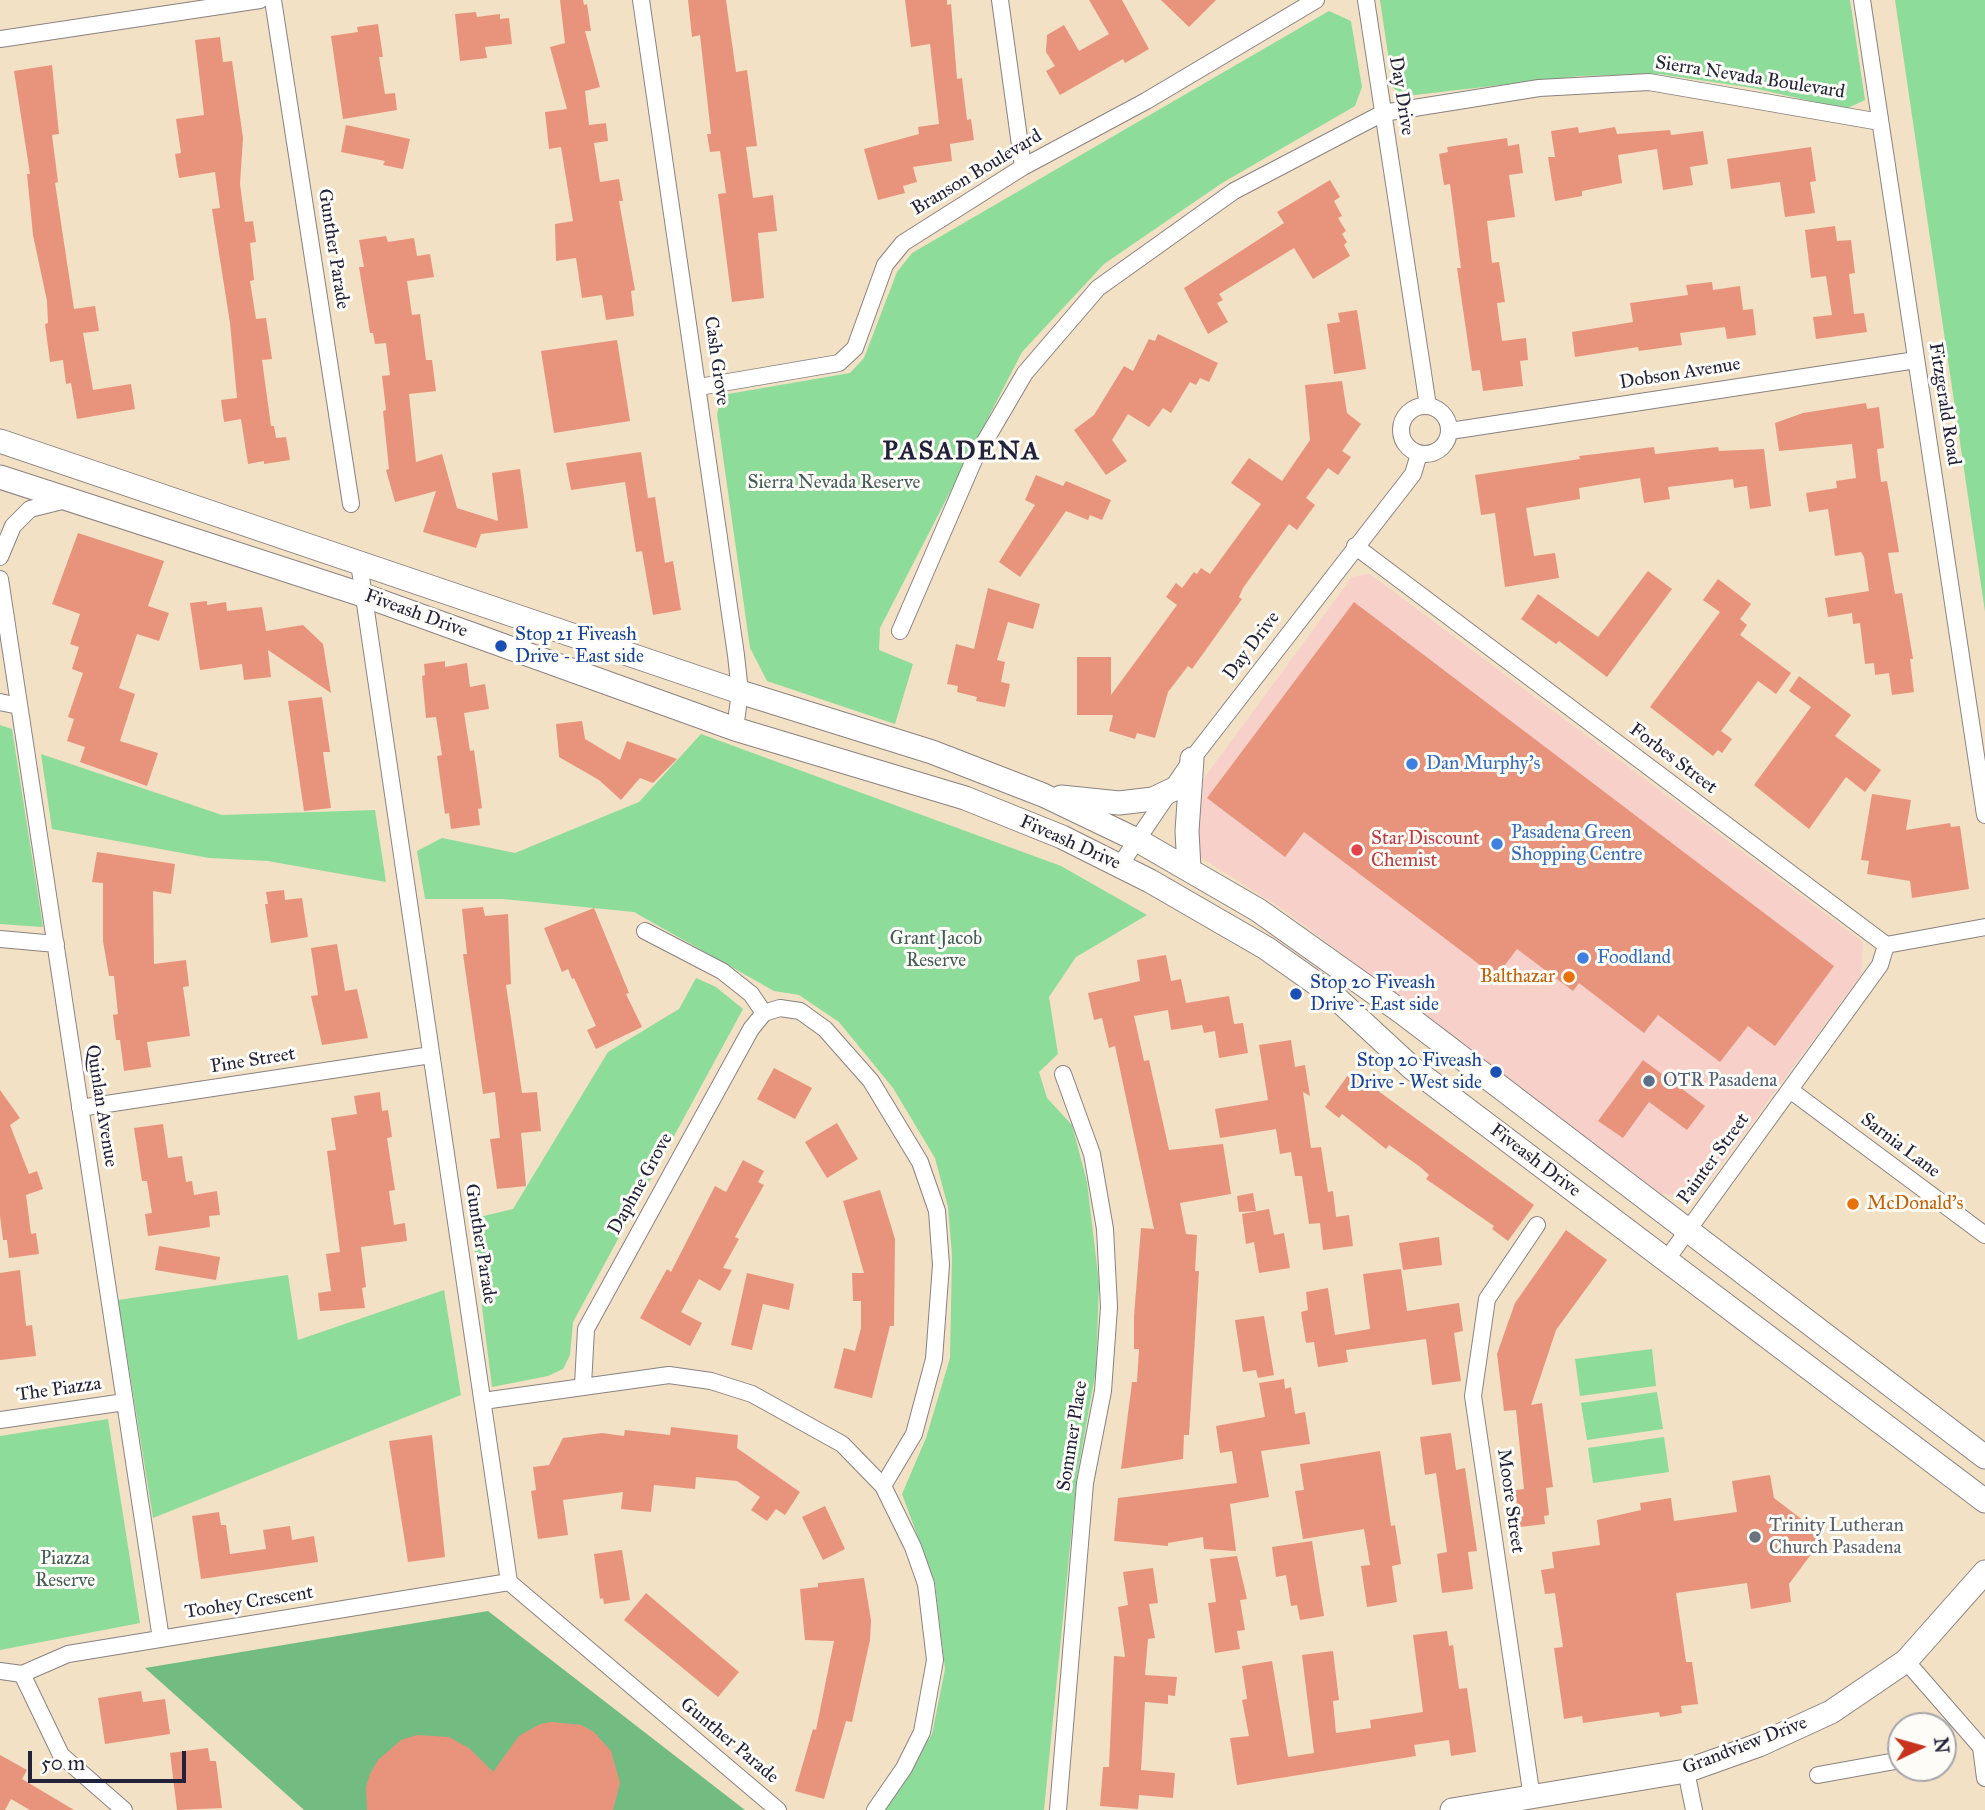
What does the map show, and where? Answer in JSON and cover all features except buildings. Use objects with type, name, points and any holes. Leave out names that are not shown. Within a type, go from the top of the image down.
[{"type":"main road","name":"Fiveash Drive","points":[[0,441],[740,692],[932,752],[1044,795],[1137,840],[1258,910],[1403,1013],[1985,1457]]},
{"type":"main road","name":"Fiveash Drive","points":[[0,477],[363,595],[735,729],[965,798],[1120,865],[1266,948],[1334,996],[1391,1051],[1985,1501]]},
{"type":"main road","points":[[1189,868],[1187,837],[1192,759]]},
{"type":"main road","points":[[1044,795],[1119,803],[1153,799],[1172,790]]},
{"type":"main road","name":"Grandview Drive","points":[[1452,1810],[1686,1770],[1759,1745],[1831,1712],[1906,1661],[1985,1572]]},
{"type":"main road","points":[[1958,1603],[1985,1592]]},
{"type":"street","points":[[0,39],[260,0]]},
{"type":"street","name":"Gunther Parade","points":[[273,0],[351,505]]},
{"type":"street","name":"Cash Grove","points":[[641,0],[699,387],[740,692],[735,729]]},
{"type":"street","points":[[1000,0],[1023,167]]},
{"type":"street","name":"Branson Boulevard","points":[[699,387],[839,363],[855,348],[886,265],[903,243],[1023,167],[1146,101],[1316,0]]},
{"type":"street","name":"Day Drive","points":[[1366,0],[1428,406]]},
{"type":"street","name":"Fitzgerald Road","points":[[1862,0],[1985,815]]},
{"type":"street","name":"Sierra Nevada Boulevard","points":[[900,631],[974,460],[1025,373],[1098,288],[1234,191],[1383,113],[1539,88],[1649,82],[1880,122]]},
{"type":"street","name":"Dobson Avenue","points":[[1450,431],[1916,360]]},
{"type":"street","points":[[1428,406],[1441,412],[1450,431],[1440,450],[1419,454],[1406,445],[1401,430],[1412,410],[1428,406]]},
{"type":"street","name":"Day Drive","points":[[1120,865],[1192,759],[1413,474],[1419,454]]},
{"type":"street","points":[[0,557],[13,526],[30,509],[68,499]]},
{"type":"street","name":"Forbes Street","points":[[1355,546],[1886,945]]},
{"type":"street","name":"Gunther Parade","points":[[359,563],[509,1582],[778,1810]]},
{"type":"street","name":"Quinlan Avenue","points":[[0,579],[161,1639]]},
{"type":"street","points":[[0,702],[19,706]]},
{"type":"street","points":[[1886,945],[1985,928]]},
{"type":"street","points":[[645,931],[722,971],[751,994],[764,1013],[780,1008],[800,1011],[825,1029],[871,1081],[920,1162],[937,1211],[941,1265],[934,1359],[915,1434],[883,1486]]},
{"type":"street","points":[[0,939],[56,944]]},
{"type":"street","name":"Painter Street","points":[[1667,1259],[1880,965],[1886,945]]},
{"type":"street","name":"Daphne Grove","points":[[583,1385],[586,1329],[751,1029],[764,1013]]},
{"type":"street","name":"Pine Street","points":[[80,1108],[431,1055]]},
{"type":"street","name":"Sommer Place","points":[[1058,1810],[1085,1483],[1103,1391],[1109,1307],[1105,1229],[1092,1154],[1063,1074]]},
{"type":"street","name":"Sarnia Lane","points":[[1790,1090],[1985,1235]]},
{"type":"street","name":"Moore Street","points":[[1532,1798],[1473,1396],[1487,1299],[1538,1225]]},
{"type":"street","points":[[483,1401],[669,1375],[711,1381],[752,1394],[842,1444],[883,1486],[913,1547],[926,1584],[935,1660],[922,1732],[904,1768],[876,1810]]},
{"type":"street","name":"The Piazza","points":[[0,1420],[125,1402]]},
{"type":"street","name":"Toohey Crescent","points":[[22,1674],[68,1654],[509,1582]]},
{"type":"street","points":[[1906,1661],[1942,1712]]},
{"type":"street","points":[[0,1671],[22,1674],[61,1755],[124,1810]]},
{"type":"street","points":[[1957,1728],[1981,1747],[1985,1779]]},
{"type":"street","points":[[1818,1775],[1887,1763]]},
{"type":"street","points":[[1686,1770],[1694,1810]]},
{"type":"shaded area","points":[[1370,574],[1863,942],[1861,975],[1697,1197],[1662,1194],[1281,908],[1192,852],[1199,785],[1352,577]]},
{"type":"green space","points":[[1380,0],[1850,0],[1865,100],[1846,109],[1753,88],[1659,74],[1580,76],[1406,96],[1393,88]]},
{"type":"green space","points":[[1895,0],[1985,0],[1985,612]]},
{"type":"green space","name":"Sierra Nevada Reserve","points":[[1329,11],[1351,21],[1362,87],[1355,106],[1222,183],[1104,264],[1022,352],[880,628],[879,650],[913,664],[895,724],[767,681],[750,648],[717,414],[722,395],[850,373],[864,358],[897,272],[912,253]]},
{"type":"green space","points":[[0,725],[12,729],[43,927],[0,924]]},
{"type":"green space","name":"Grant Jacob Reserve","points":[[701,734],[1061,866],[1147,915],[1076,957],[1049,997],[1058,1054],[1039,1072],[1047,1098],[1072,1125],[1087,1182],[1099,1283],[1096,1370],[1077,1476],[1044,1810],[884,1810],[932,1734],[945,1669],[935,1583],[902,1494],[926,1438],[950,1358],[952,1255],[948,1207],[935,1158],[893,1088],[839,1022],[799,995],[774,991],[634,912],[503,899],[425,899],[417,851],[442,838],[515,853],[639,802]]},
{"type":"green space","points":[[41,754],[222,815],[375,810],[386,882],[268,861],[209,858],[52,829]]},
{"type":"green space","points":[[696,978],[716,987],[743,1009],[573,1322],[570,1355],[563,1369],[548,1376],[492,1387],[471,1219],[513,1209],[608,1052],[679,1009]]},
{"type":"green space","points":[[288,1275],[298,1340],[444,1290],[461,1395],[153,1518],[118,1300]]},
{"type":"green space","points":[[1652,1349],[1656,1386],[1580,1396],[1575,1359]]},
{"type":"green space","points":[[1657,1392],[1663,1429],[1587,1440],[1581,1403]]},
{"type":"green space","name":"Piazza Reserve","points":[[108,1419],[140,1623],[0,1650],[0,1436]]},
{"type":"green space","points":[[1664,1437],[1669,1472],[1593,1483],[1588,1448]]},
{"type":"green space","points":[[488,1611],[745,1810],[304,1810],[145,1668]]},
{"type":"place","name":"Stop 21 Fiveash Drive - East side","points":[[501,646]]},
{"type":"place","name":"Dan Murphy's","points":[[1412,764]]},
{"type":"place","name":"Pasadena Green Shopping Centre","points":[[1497,844]]},
{"type":"place","name":"Star Discount Chemist","points":[[1357,850]]},
{"type":"place","name":"Foodland","points":[[1583,958]]},
{"type":"place","name":"Balthazar","points":[[1569,977]]},
{"type":"place","name":"Stop 20 Fiveash Drive - East side","points":[[1296,994]]},
{"type":"place","name":"Stop 20 Fiveash Drive - West side","points":[[1496,1072]]},
{"type":"place","name":"OTR Pasadena","points":[[1649,1081]]},
{"type":"place","name":"McDonald's","points":[[1853,1204]]},
{"type":"place","name":"Trinity Lutheran Church Pasadena","points":[[1755,1537]]},
{"type":"district","name":"PASADENA","points":[[962,453]]}]
